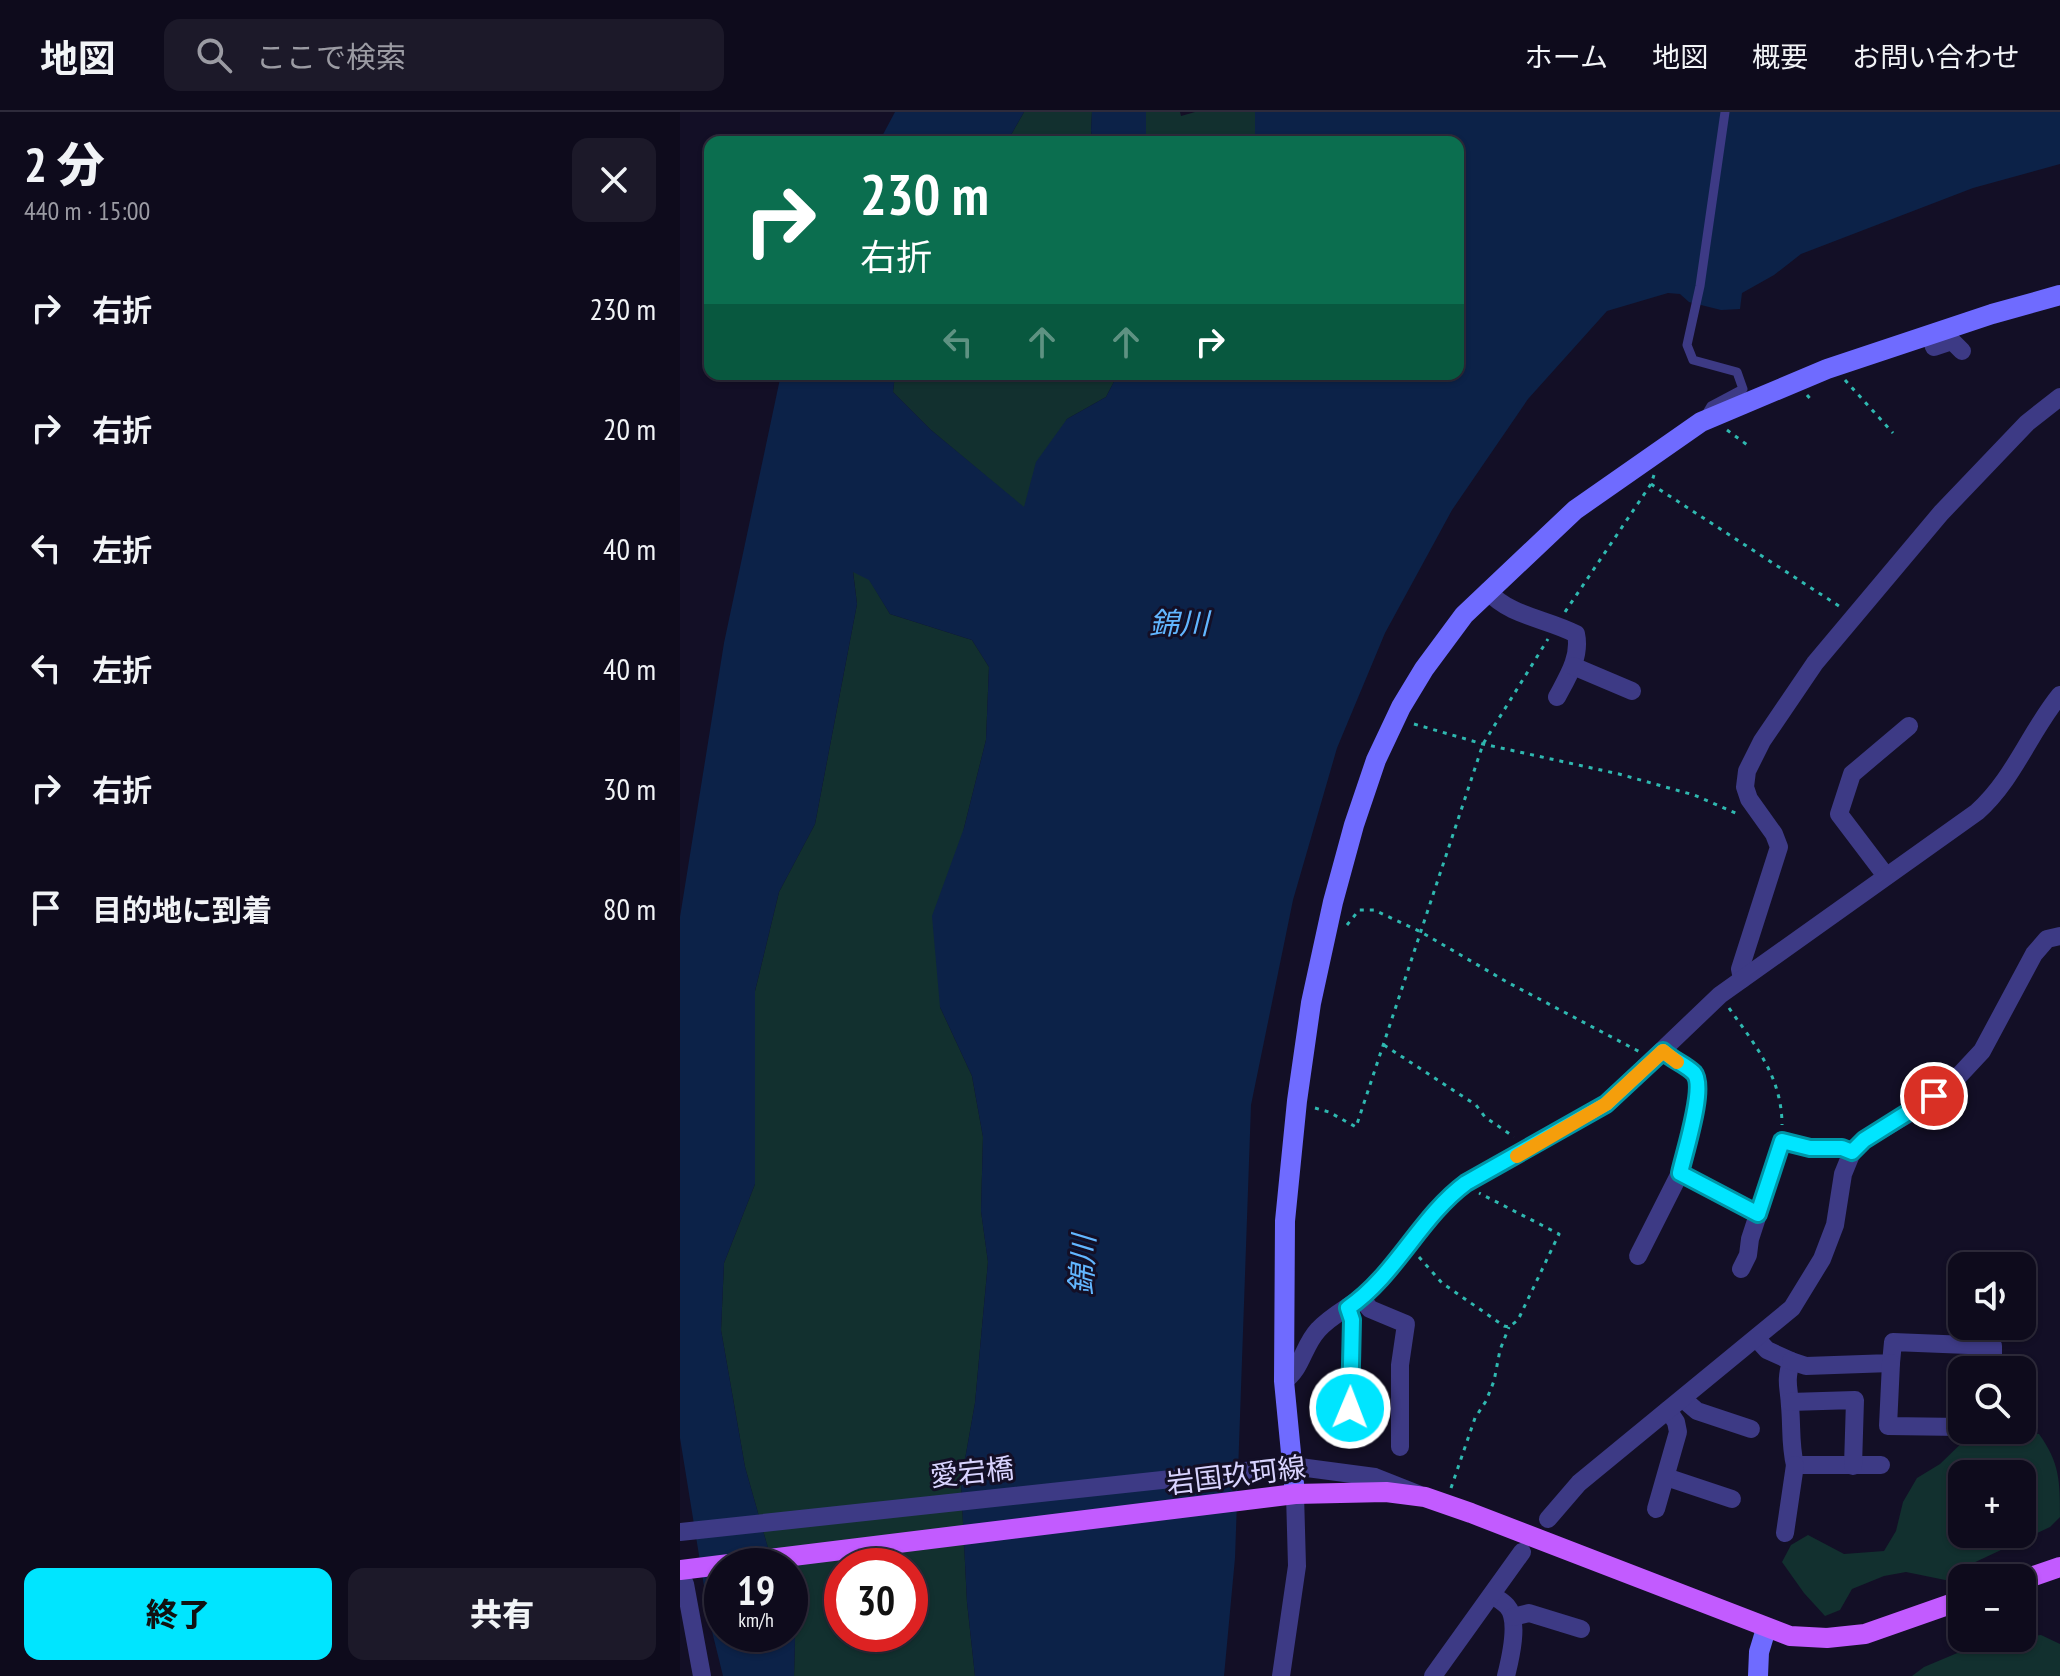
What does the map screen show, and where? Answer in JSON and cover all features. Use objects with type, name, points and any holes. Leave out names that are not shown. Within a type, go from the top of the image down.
[{"type":"main road","name":"岩国玖珂線","points":[[682,1577],[1287,1496],[1386,1492],[1425,1497],[1766,1629],[1803,1637],[1865,1634],[1948,1605]]},
{"type":"main road","points":[[2036,1575],[2060,1567]]},
{"type":"street","points":[[1281,1676],[1297,1566],[1287,1496],[1292,1466],[1284,1381],[1285,1221],[1297,1101],[1311,1003],[1333,902],[1376,760],[1401,707],[1444,640],[1488,591],[1575,510],[1701,422],[1827,369],[2060,295]]},
{"type":"street","points":[[1930,335],[1934,347],[1952,341],[1962,351]]},
{"type":"street","points":[[1742,979],[1740,969],[1779,847],[1774,834],[1749,799],[1745,787],[1753,757],[1795,689],[1941,513],[2027,423],[2060,397]]},
{"type":"street","points":[[1488,591],[1504,606],[1557,624],[1576,634],[1578,643],[1573,666],[1557,697]]},
{"type":"street","points":[[1573,666],[1632,691]]},
{"type":"street","points":[[1284,1381],[1294,1374],[1308,1342],[1319,1329],[1354,1303],[1409,1245],[1449,1196],[1466,1183],[1606,1104],[1720,995],[1977,812],[1995,796],[2060,695]]},
{"type":"street","points":[[1886,876],[1839,814],[1852,774],[1909,726]]},
{"type":"street","points":[[1548,1519],[1579,1483],[1792,1308],[1822,1259],[1835,1225],[1843,1174],[1852,1152],[1864,1140],[1915,1110],[1954,1081],[1982,1051],[2034,954],[2047,939],[2060,936]]},
{"type":"street","points":[[1638,1256],[1680,1173],[1698,1094],[1698,1080],[1693,1072],[1658,1056]]},
{"type":"street","points":[[1741,1269],[1782,1141],[1810,1148],[1842,1148],[1852,1152]]},
{"type":"street","points":[[1680,1173],[1758,1214]]},
{"type":"street","points":[[1350,1438],[1354,1303]]},
{"type":"street","points":[[1354,1303],[1406,1324],[1400,1365],[1400,1447]]},
{"type":"street","points":[[1757,1339],[1767,1350],[1806,1366],[1891,1363]]},
{"type":"street","points":[[1948,1427],[1888,1426],[1893,1342],[1993,1346],[1993,1356]]},
{"type":"street","points":[[1785,1533],[1795,1465],[1790,1444],[1790,1402],[1786,1381],[1791,1361]]},
{"type":"street","points":[[1790,1402],[1855,1400],[1853,1466]]},
{"type":"street","points":[[1676,1405],[1751,1429]]},
{"type":"street","points":[[1656,1509],[1678,1432],[1676,1405]]},
{"type":"street","points":[[1795,1465],[1881,1465]]},
{"type":"street","name":"愛宕橋","points":[[680,1532],[1292,1466],[1375,1477],[1425,1497]]},
{"type":"street","points":[[1666,1477],[1732,1499]]},
{"type":"street","points":[[1433,1676],[1522,1552]]},
{"type":"street","points":[[682,1577],[702,1676]]},
{"type":"street","points":[[1492,1595],[1509,1607],[1513,1617],[1512,1653],[1506,1676]]},
{"type":"street","points":[[1513,1617],[1529,1613],[1581,1629]]},
{"type":"street","points":[[1758,1676],[1759,1652],[1766,1629]]},
{"type":"lane","points":[[1701,422],[1711,406],[1743,389],[1737,372],[1693,360],[1687,345],[1700,286],[1725,112]]},
{"type":"path","points":[[1845,380],[1893,433]]},
{"type":"path","points":[[1719,434],[1727,430],[1750,447]]},
{"type":"path","points":[[1305,1114],[1316,1107],[1356,1127],[1483,744],[1557,624],[1651,484],[1855,617]]},
{"type":"path","points":[[1408,730],[1415,723],[1483,744],[1634,778],[1694,795],[1733,814],[1766,822]]},
{"type":"path","points":[[1343,935],[1359,910],[1374,910],[1421,932],[1495,976],[1658,1056]]},
{"type":"path","points":[[1720,995],[1770,1066],[1778,1090],[1782,1141]]},
{"type":"path","points":[[1384,1045],[1476,1105],[1485,1117],[1529,1150]]},
{"type":"path","points":[[1451,1488],[1475,1418],[1494,1381],[1500,1350],[1509,1327],[1518,1320],[1536,1287],[1559,1234],[1466,1183]]},
{"type":"path","points":[[1409,1245],[1442,1283],[1509,1327]]},
{"type":"green space","points":[[1024,112],[1092,112],[1092,136],[1010,136]]},
{"type":"green space","points":[[1146,112],[1180,112],[1181,116],[1195,112],[1255,112],[1255,136],[1146,136]]},
{"type":"green space","points":[[894,380],[1115,380],[1106,397],[1067,419],[1024,508],[931,430],[893,392]]},
{"type":"green space","points":[[853,571],[869,579],[890,614],[972,640],[989,667],[986,740],[964,828],[940,1007],[972,1076],[983,1137],[981,1211],[988,1262],[975,1403],[961,1482],[967,1602],[975,1676],[794,1676],[795,1652],[808,1652],[808,1548],[768,1548],[745,1467],[721,1330],[724,1263],[755,1184],[755,991],[779,892],[815,824],[857,604]]},
{"type":"green space","points":[[2036,1433],[2039,1434],[2051,1454],[2057,1473],[2060,1517],[2050,1527],[2036,1534],[2036,1460],[1948,1460],[1948,1548],[2005,1548],[1971,1564],[1948,1564],[1948,1581],[1906,1572],[1884,1576],[1852,1589],[1840,1610],[1825,1616],[1782,1562],[1791,1545],[1808,1535],[1844,1554],[1884,1551],[1896,1531],[1903,1502],[1917,1478],[1940,1464],[1961,1444],[2036,1444]]},
{"type":"green space","points":[[2036,1636],[2060,1644],[2060,1676],[1912,1676],[1924,1667],[1960,1652],[2036,1652]]},
{"type":"water","points":[[895,112],[1024,112],[1010,136],[882,136]]},
{"type":"water","points":[[1092,112],[1146,112],[1146,136],[1092,136]]},
{"type":"water","name":"錦川","points":[[1255,112],[2060,112],[2060,164],[1973,188],[1801,254],[1774,275],[1742,293],[1740,309],[1721,310],[1689,302],[1680,294],[1668,293],[1607,311],[1528,399],[1452,510],[1385,633],[1337,748],[1293,900],[1251,1105],[1235,1558],[1224,1676],[975,1676],[967,1602],[961,1482],[975,1403],[988,1262],[981,1211],[983,1137],[972,1076],[940,1007],[932,916],[964,828],[986,740],[989,667],[972,640],[890,614],[869,580],[853,572],[857,604],[815,824],[779,892],[755,991],[755,1184],[724,1263],[721,1330],[745,1467],[768,1548],[704,1548],[704,1586],[680,1438],[680,917],[724,643],[780,380],[894,380],[893,392],[931,430],[1024,507],[1036,462],[1067,419],[1106,397],[1115,380],[1464,380],[1464,136],[1255,136]]},
{"type":"water","name":"錦川","points":[[717,1652],[795,1652],[794,1676],[723,1676]]},
{"type":"slow traffic","points":[[1517,1156],[1620,1094],[1663,1051],[1677,1062]]},
{"type":"route","points":[[1350,1408],[1352,1320],[1348,1308],[1373,1287],[1449,1196],[1466,1183],[1606,1104],[1663,1051],[1693,1072],[1698,1080],[1698,1094],[1680,1173],[1758,1214],[1782,1141],[1810,1148],[1842,1148],[1852,1152],[1864,1140],[1934,1096]]}]
